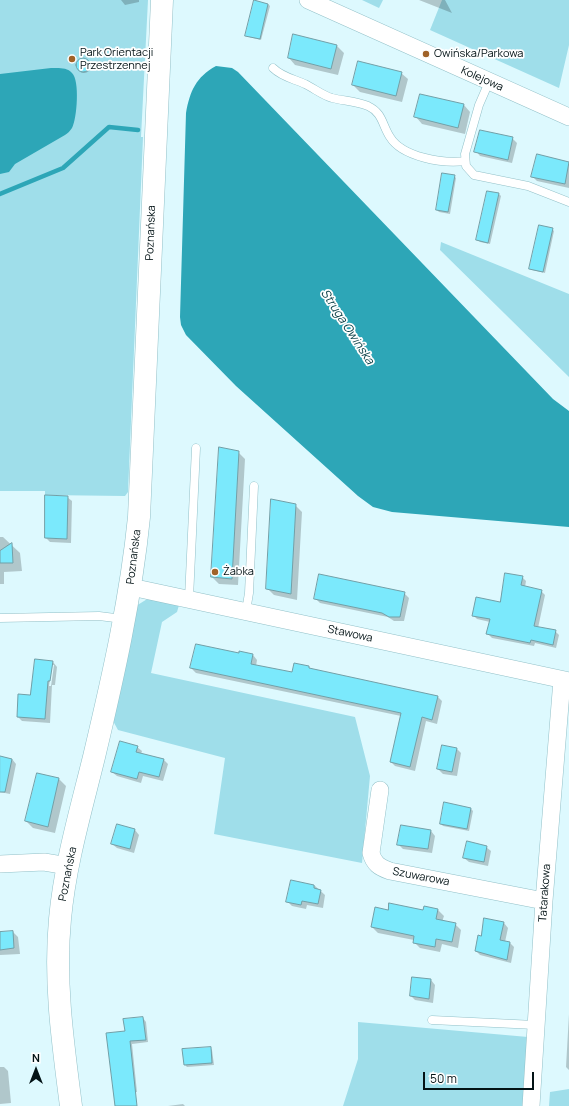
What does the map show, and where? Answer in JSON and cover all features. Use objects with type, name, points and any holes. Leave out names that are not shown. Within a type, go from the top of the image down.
[{"type":"main road","name":"Poznańska","points":[[71,1106],[60,1018],[58,968],[60,919],[68,866],[125,620],[131,586],[139,517],[162,0]]},
{"type":"street","name":"Kolejowa","points":[[308,0],[569,117]]},
{"type":"street","name":"Stawowa","points":[[131,586],[566,681]]},
{"type":"street","name":"Tatarakowa","points":[[531,1106],[544,901],[566,681]]},
{"type":"street","name":"Szuwarowa","points":[[380,790],[372,848],[374,862],[379,867],[390,871],[544,901]]},
{"type":"street","points":[[0,864],[44,862],[68,866]]},
{"type":"lane","points":[[273,68],[279,73],[307,85],[327,96],[359,103],[373,108],[380,116],[391,139],[407,151],[440,161],[453,163],[465,161]]},
{"type":"lane","points":[[489,82],[479,105],[465,161],[468,169],[478,177],[528,186],[569,202]]},
{"type":"lane","points":[[189,598],[196,448]]},
{"type":"lane","points":[[246,611],[249,593],[254,486]]},
{"type":"lane","points":[[0,618],[99,616],[125,620]]},
{"type":"lane","points":[[432,1020],[535,1025]]},
{"type":"shaded area","points":[[0,0],[148,0],[141,137],[143,137],[128,492],[125,496],[45,495],[45,491],[0,491]]},
{"type":"shaded area","points":[[362,0],[383,0],[379,8]]},
{"type":"shaded area","points":[[442,0],[569,0],[569,45],[559,88],[430,30]]},
{"type":"shaded area","points":[[441,242],[569,294],[569,377],[440,250]]},
{"type":"shaded area","points":[[152,596],[179,605],[177,612],[162,622],[151,673],[355,717],[370,776],[362,863],[214,834],[225,758],[118,730],[112,719],[136,606]]},
{"type":"shaded area","points":[[358,1022],[528,1037],[524,1106],[343,1106],[358,1059]]},
{"type":"shaded area","points":[[569,1089],[569,1106],[549,1106],[550,1092]]},
{"type":"water","points":[[216,66],[232,68],[238,72],[553,399],[569,411],[569,527],[392,512],[373,507],[358,496],[236,386],[186,335],[181,325],[180,317],[186,113],[195,85],[203,75]]},
{"type":"water","points":[[62,68],[68,70],[75,77],[77,100],[72,128],[65,135],[15,164],[9,172],[0,174],[0,74]]},
{"type":"building","points":[[254,0],[268,4],[260,39],[245,36]]},
{"type":"building","points":[[293,34],[337,45],[331,69],[288,58]]},
{"type":"building","points":[[83,58],[88,60],[90,65],[88,70],[83,72],[78,70],[76,65],[78,60]]},
{"type":"building","points":[[358,61],[402,72],[396,96],[352,85]]},
{"type":"building","points":[[420,94],[464,104],[458,128],[414,117]]},
{"type":"building","points":[[480,130],[513,137],[508,160],[474,152]]},
{"type":"building","points":[[537,154],[569,162],[565,184],[531,177]]},
{"type":"building","points":[[442,173],[455,175],[448,212],[436,210]]},
{"type":"building","points":[[487,191],[499,193],[488,243],[476,240]]},
{"type":"building","points":[[539,225],[553,228],[543,272],[529,269]]},
{"type":"building","points":[[219,447],[239,451],[232,579],[211,577]]},
{"type":"building","points":[[45,495],[68,496],[67,539],[45,538]]},
{"type":"building","points":[[271,499],[296,504],[291,594],[266,589]]},
{"type":"building","points":[[12,543],[13,563],[0,563],[0,551]]},
{"type":"building","points":[[505,573],[523,576],[521,585],[542,590],[534,626],[556,630],[553,645],[531,640],[530,643],[486,634],[490,619],[472,616],[476,597],[500,602]]},
{"type":"building","points":[[319,574],[405,592],[400,617],[389,617],[382,613],[314,599]]},
{"type":"building","points":[[196,644],[239,653],[239,651],[253,654],[251,664],[292,672],[294,663],[309,666],[309,668],[438,696],[432,720],[422,717],[410,767],[390,762],[401,713],[190,668]]},
{"type":"building","points":[[35,659],[53,661],[50,681],[48,681],[45,719],[17,717],[18,694],[30,695]]},
{"type":"building","points":[[120,741],[138,746],[136,752],[164,759],[159,777],[139,772],[137,779],[111,772]]},
{"type":"building","points":[[442,745],[457,748],[452,772],[437,769]]},
{"type":"building","points":[[0,756],[12,759],[5,792],[0,792]]},
{"type":"building","points":[[37,773],[59,778],[48,827],[25,821]]},
{"type":"building","points":[[444,802],[471,808],[467,829],[440,824]]},
{"type":"building","points":[[117,824],[135,829],[130,849],[111,844]]},
{"type":"building","points":[[401,825],[431,830],[428,849],[397,845]]},
{"type":"building","points":[[467,841],[487,846],[484,862],[463,858]]},
{"type":"building","points":[[291,880],[314,885],[314,888],[321,890],[318,904],[302,901],[301,905],[286,902]]},
{"type":"building","points":[[389,903],[423,910],[424,906],[438,909],[436,919],[456,923],[452,942],[436,939],[435,947],[413,943],[414,936],[371,927],[375,907],[388,910]]},
{"type":"building","points":[[484,918],[504,922],[500,940],[510,942],[507,960],[475,951],[478,935],[481,936]]},
{"type":"building","points":[[13,931],[14,948],[0,950],[0,932]]},
{"type":"building","points":[[412,977],[431,979],[429,999],[410,996]]},
{"type":"building","points":[[143,1017],[146,1040],[130,1041],[137,1106],[115,1106],[106,1033],[125,1031],[123,1019]]},
{"type":"building","points":[[211,1047],[212,1063],[184,1065],[182,1049]]},
{"type":"waterway","name":"Struga Owińska","points":[[0,194],[63,168],[109,127],[138,130]]},
{"type":"place","name":"Owińska/Parkowa","points":[[426,54]]},
{"type":"place","name":"Park Orientacji Przestrzennej","points":[[72,59]]},
{"type":"place","name":"Żabka","points":[[215,572]]}]
